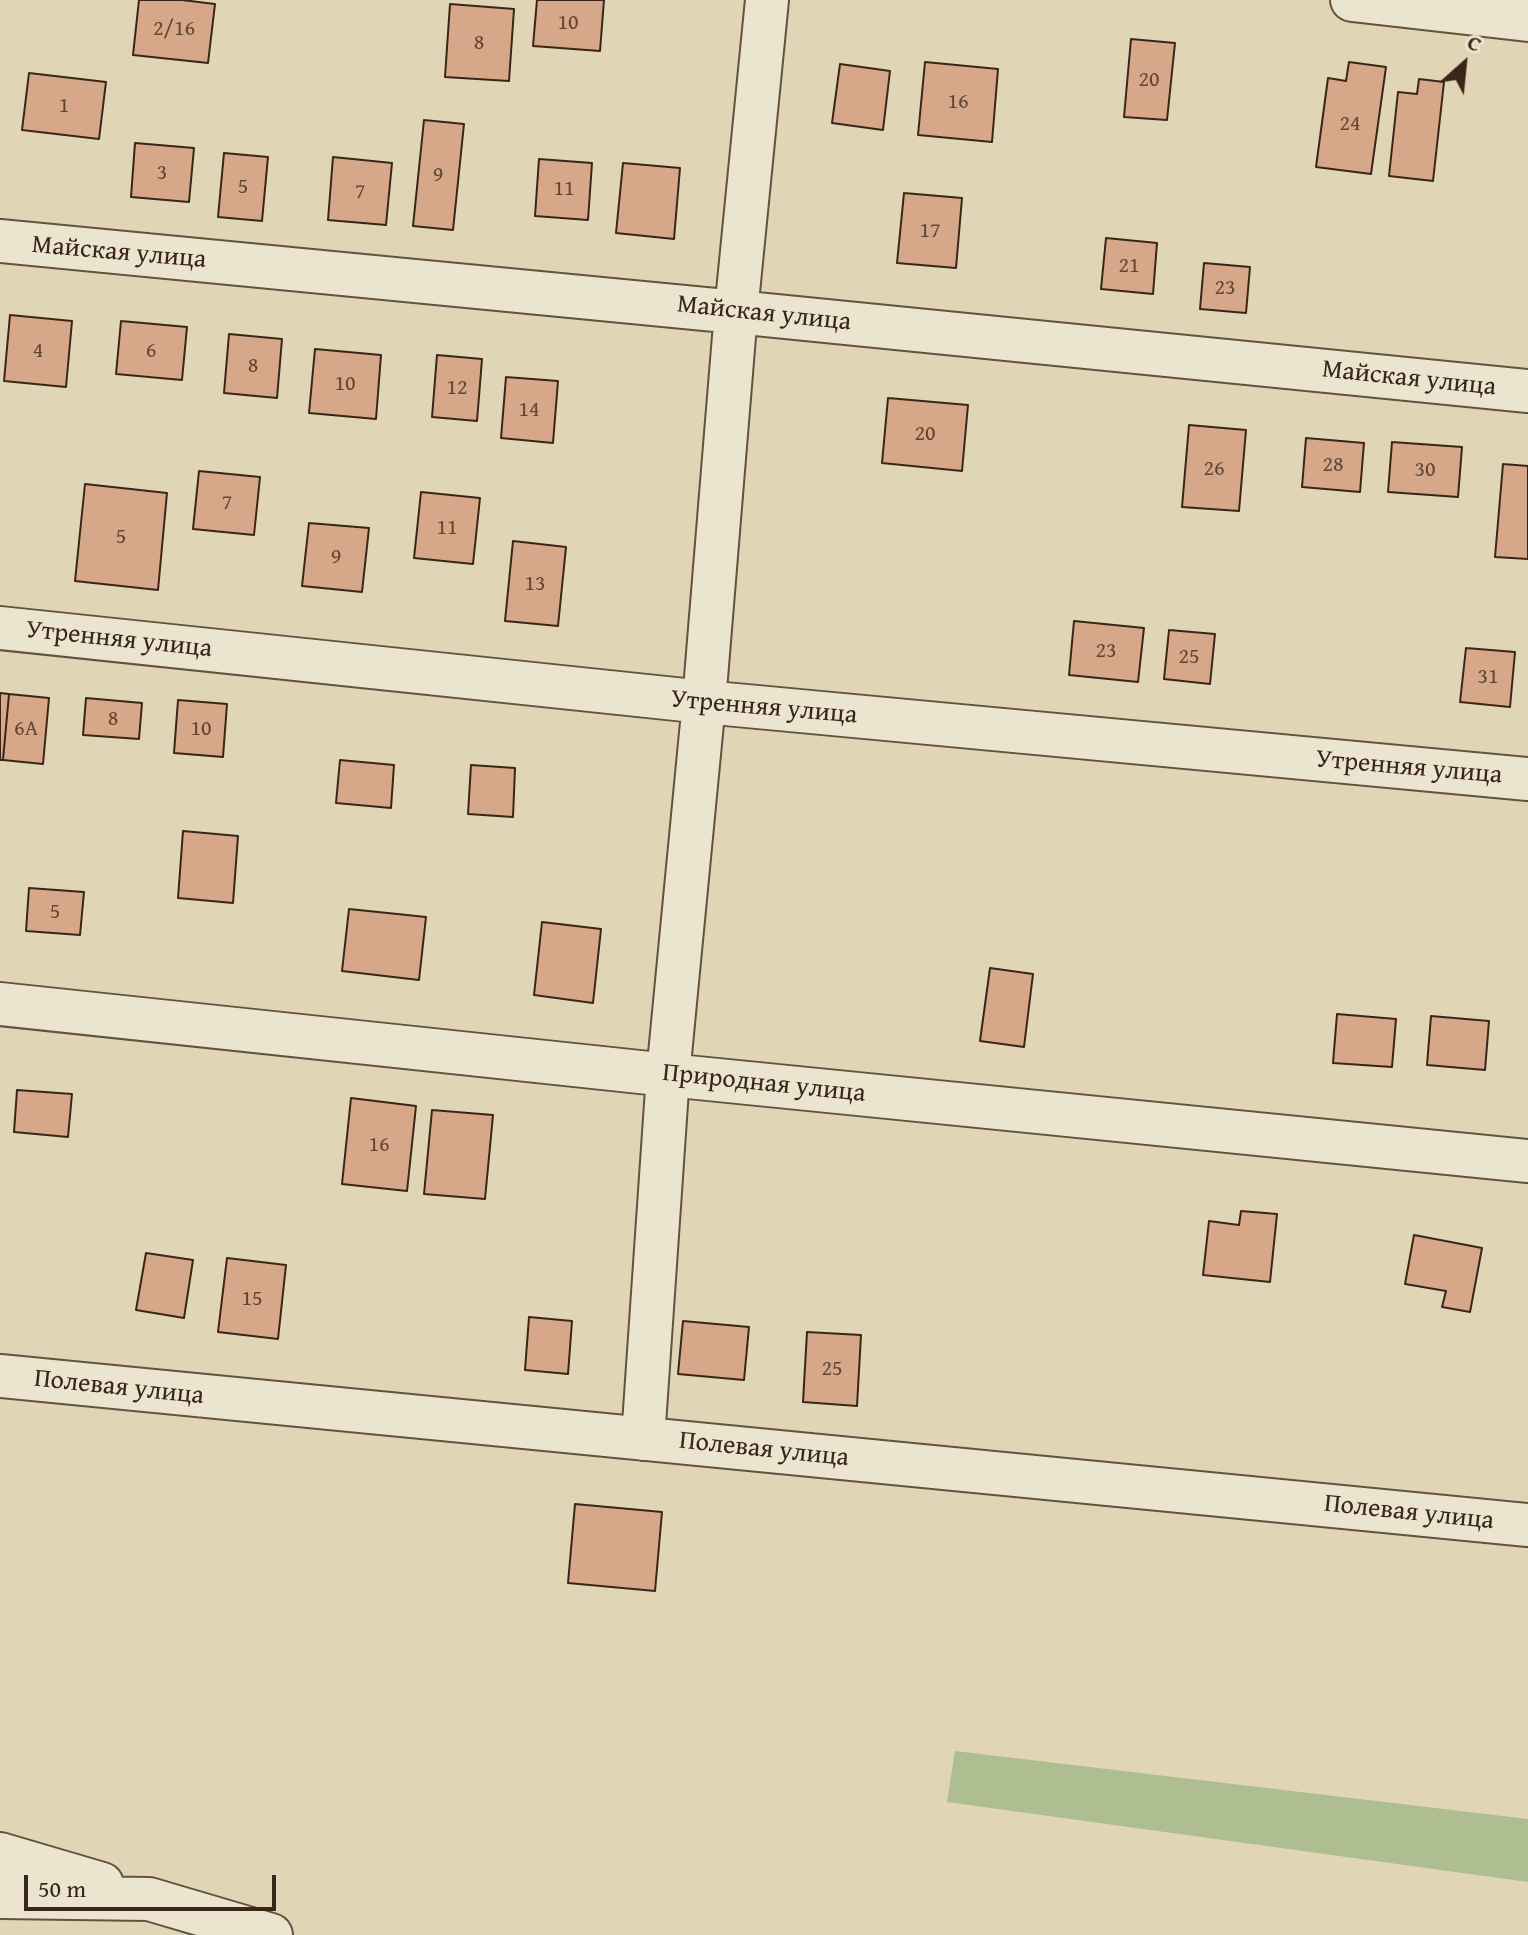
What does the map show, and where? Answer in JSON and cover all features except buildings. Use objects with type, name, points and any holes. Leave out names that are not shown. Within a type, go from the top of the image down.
[{"type":"street","points":[[643,1439],[668,1075],[767,0]]},
{"type":"street","points":[[1352,0],[1528,20]]},
{"type":"street","name":"Майская улица","points":[[0,241],[1528,391]]},
{"type":"street","name":"Утренняя улица","points":[[0,628],[704,702],[1528,779]]},
{"type":"street","name":"Природная улица","points":[[0,1004],[1528,1161]]},
{"type":"street","name":"Полевая улица","points":[[0,1376],[1528,1525]]},
{"type":"street","points":[[0,1854],[271,1935]]},
{"type":"street","points":[[0,1897],[149,1899]]},
{"type":"green space","points":[[955,1751],[1528,1819],[1528,1882],[947,1802]]}]
